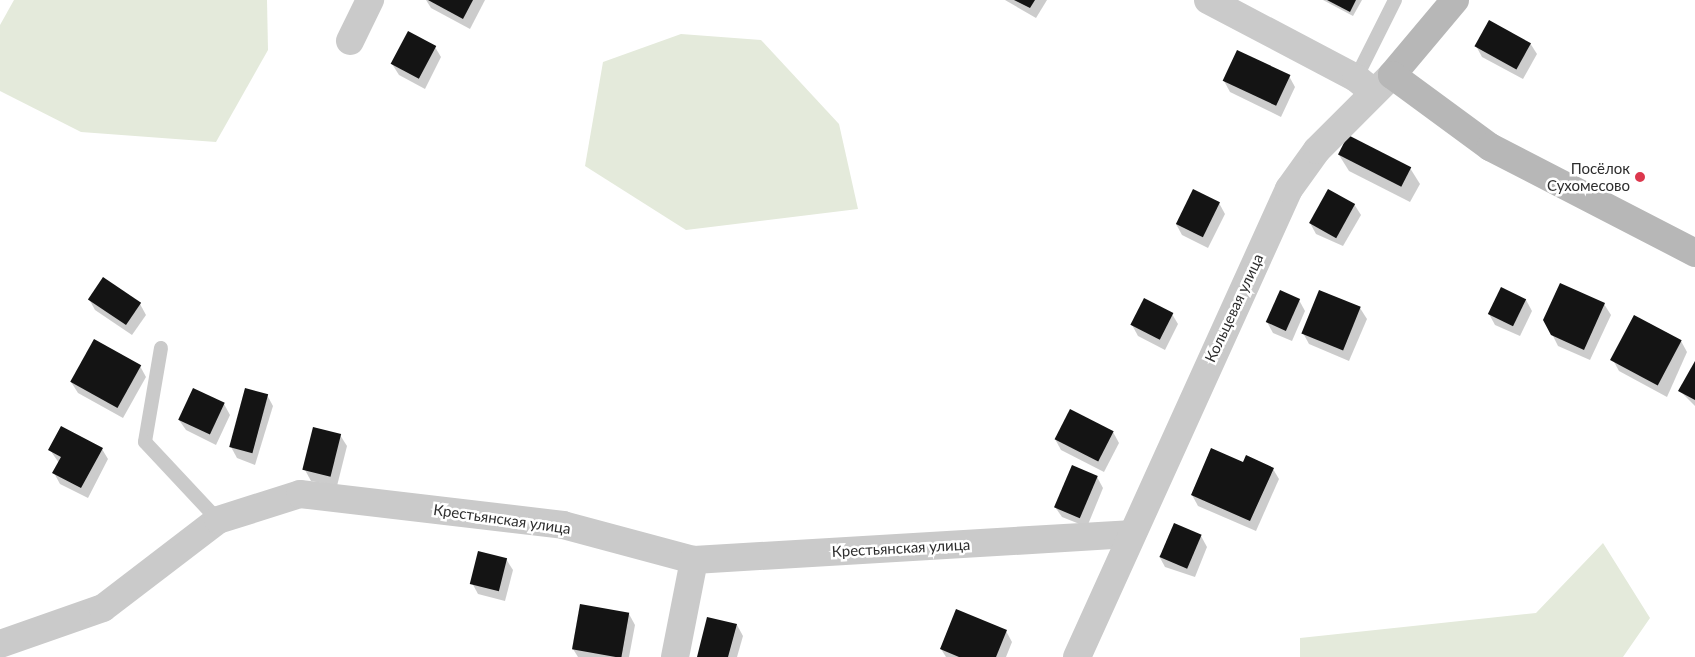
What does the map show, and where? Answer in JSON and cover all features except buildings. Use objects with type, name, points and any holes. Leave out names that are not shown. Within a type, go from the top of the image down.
[{"type":"main road","name":"Кольцевая улица","points":[[1373,81],[1455,0]]},
{"type":"main road","points":[[1373,81],[1490,147],[1695,253]]},
{"type":"street","points":[[350,41],[370,0]]},
{"type":"street","points":[[1208,0],[1373,81]]},
{"type":"street","name":"Кольцевая улица","points":[[1077,657],[1129,534],[1288,189],[1373,81]]},
{"type":"street","name":"Крестьянская улица","points":[[0,644],[103,608],[218,520],[300,494],[563,525],[694,560],[1129,534]]},
{"type":"street","points":[[675,657],[694,560]]},
{"type":"lane","points":[[1373,81],[1395,0]]},
{"type":"lane","points":[[162,348],[145,442],[218,520]]},
{"type":"green space","points":[[14,0],[267,0],[268,50],[216,142],[81,132],[0,91],[0,25]]},
{"type":"green space","points":[[681,34],[761,40],[839,124],[858,209],[686,230],[585,166],[603,62]]},
{"type":"green space","points":[[1603,543],[1650,618],[1623,657],[1300,657],[1300,638],[1536,613]]},
{"type":"place","name":"Посёлок Сухомесово","points":[[1640,177]]}]
